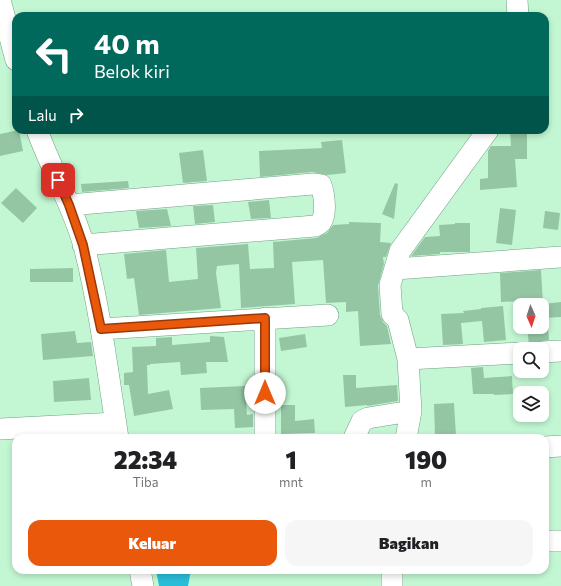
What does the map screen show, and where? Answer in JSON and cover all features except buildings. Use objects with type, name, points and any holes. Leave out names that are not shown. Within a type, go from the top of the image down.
[{"type":"street","points":[[0,0],[12,45]]},
{"type":"street","points":[[517,0],[518,12]]},
{"type":"street","points":[[0,429],[117,431],[101,329],[83,245],[69,205],[38,134]]},
{"type":"street","points":[[407,434],[411,411],[408,359],[398,320],[392,314],[390,286],[400,251],[485,134]]},
{"type":"street","points":[[69,205],[313,184],[320,185],[324,193],[324,212],[321,222],[316,226],[83,245]]},
{"type":"street","points":[[395,269],[561,256]]},
{"type":"street","points":[[101,329],[328,315]]},
{"type":"street","points":[[265,318],[265,434]]},
{"type":"street","points":[[549,352],[561,351]]},
{"type":"street","points":[[408,359],[513,353]]},
{"type":"street","points":[[356,434],[362,421],[368,418],[411,411]]},
{"type":"street","points":[[549,447],[561,446]]},
{"type":"street","points":[[549,542],[561,541]]},
{"type":"street","points":[[141,574],[143,586]]},
{"type":"street","points":[[392,574],[392,586]]},
{"type":"water","points":[[157,574],[190,574],[188,586],[159,586]]},
{"type":"route","points":[[58,180],[69,205],[83,245],[101,329],[265,318],[265,393]]}]
